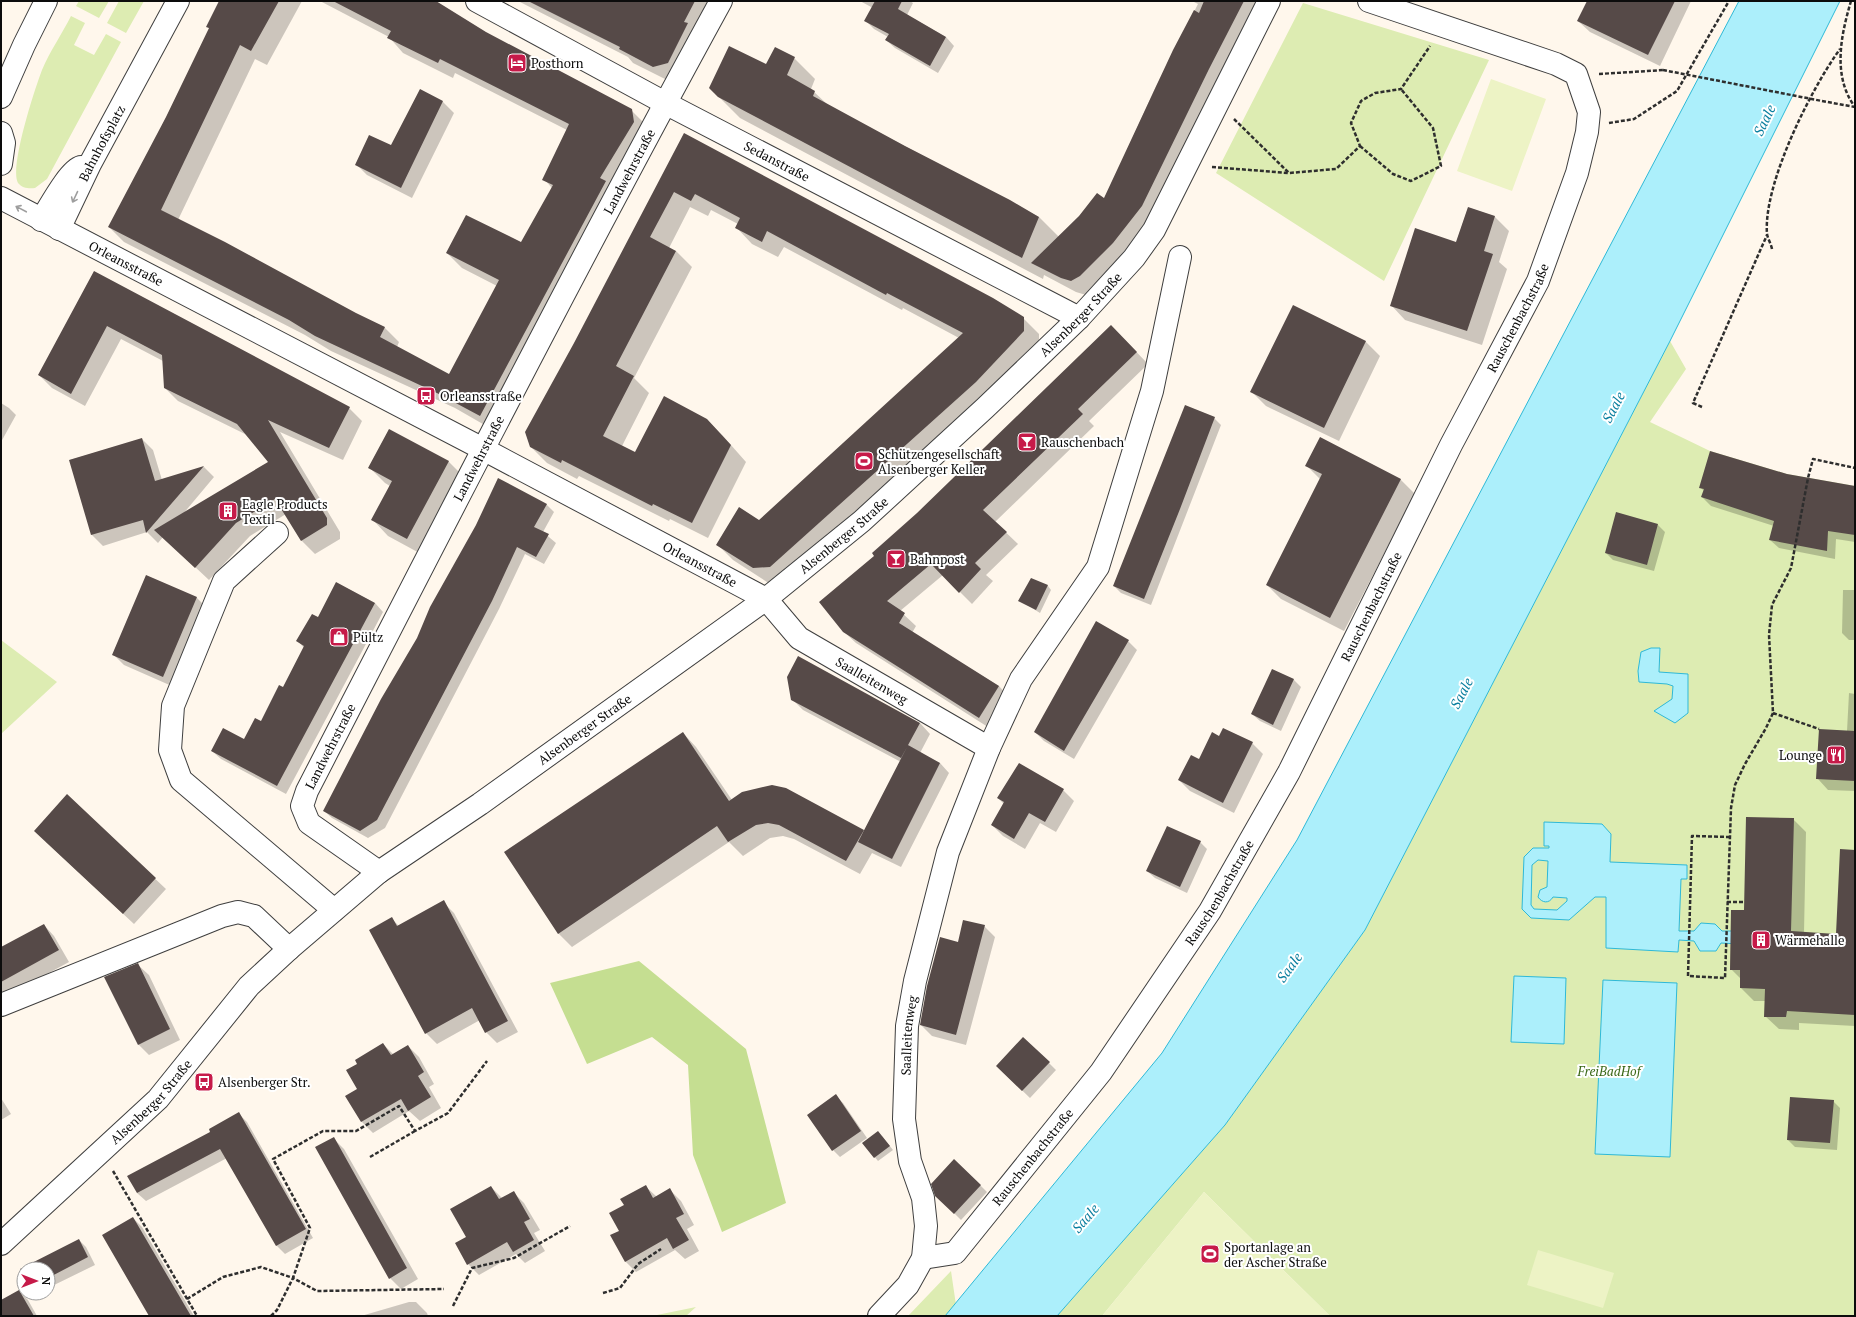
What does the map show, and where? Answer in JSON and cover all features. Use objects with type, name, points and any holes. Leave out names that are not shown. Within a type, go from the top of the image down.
[{"type":"street","name":"Sedanstraße","points":[[477,1],[665,103],[1079,318]]},
{"type":"street","name":"Landwehrstraße","points":[[378,872],[308,823],[302,806],[307,791],[483,449],[665,103],[721,1]]},
{"type":"street","name":"Alsenberger Straße","points":[[1,1244],[158,1100],[249,986],[289,949],[378,872],[480,804],[766,599],[862,521],[985,408],[1079,318],[1134,258],[1154,230],[1269,1]]},
{"type":"street","points":[[1369,1],[1556,64],[1576,74]]},
{"type":"street","points":[[1,97],[20,54],[47,2]]},
{"type":"street","name":"Bahnhofsplatz","points":[[50,224],[90,164],[147,55],[177,2]]},
{"type":"street","points":[[1,111],[5,108],[21,83],[22,70],[20,54]]},
{"type":"street","name":"Rauschenbachstraße","points":[[923,1258],[955,1253],[1101,1072],[1210,911],[1289,772],[1451,445],[1538,281],[1577,173],[1587,127],[1588,106],[1576,74]]},
{"type":"street","points":[[1,133],[4,143],[1,164]]},
{"type":"street","points":[[1,198],[50,224]]},
{"type":"street","name":"Orleansstraße","points":[[50,224],[483,449],[766,599]]},
{"type":"street","name":"Saalleitenweg","points":[[879,1316],[908,1285],[923,1258],[926,1226],[922,1198],[910,1161],[904,1120],[907,1026],[915,981],[948,852],[990,748],[1021,679],[1098,567],[1152,391],[1180,257]]},
{"type":"street","points":[[277,533],[224,581],[174,706],[170,750],[182,780],[334,910]]},
{"type":"street","name":"Saalleitenweg","points":[[766,599],[799,638],[990,748]]},
{"type":"street","points":[[1,1005],[222,916],[238,912],[254,916],[289,949]]},
{"type":"path","points":[[1587,127],[1634,119],[1677,91],[1729,1]]},
{"type":"path","points":[[1851,1],[1840,49],[1844,86],[1848,98],[1855,107]]},
{"type":"path","points":[[1401,89],[1433,128],[1441,166],[1411,181],[1394,174],[1360,146],[1351,123],[1361,101],[1375,93],[1401,89],[1444,26]]},
{"type":"path","points":[[1702,407],[1693,403],[1767,234],[1769,206],[1783,155],[1827,66],[1840,49]]},
{"type":"path","points":[[1576,74],[1590,76],[1663,70],[1855,107]]},
{"type":"path","points":[[1218,103],[1289,173]]},
{"type":"path","points":[[1187,165],[1289,173],[1336,169],[1360,146]]},
{"type":"path","points":[[1767,234],[1772,249]]},
{"type":"path","points":[[1730,837],[1692,836],[1688,976],[1725,978],[1728,902],[1731,808],[1735,786],[1745,764],[1773,713],[1772,667],[1769,635],[1772,605],[1791,568],[1813,459],[1855,468]]},
{"type":"path","points":[[1773,713],[1819,729]]},
{"type":"path","points":[[1728,902],[1744,902]]},
{"type":"path","points":[[370,1156],[448,1113],[487,1061]]},
{"type":"path","points":[[271,1316],[277,1310],[293,1278],[310,1228],[273,1159],[323,1131],[356,1131],[399,1106],[415,1131]]},
{"type":"path","points":[[102,1152],[197,1316]]},
{"type":"path","points":[[453,1306],[472,1268],[514,1258],[570,1226]]},
{"type":"path","points":[[603,1293],[620,1288],[638,1264],[661,1249]]},
{"type":"path","points":[[187,1298],[223,1277],[261,1267],[293,1278],[317,1291],[444,1289]]},
{"type":"green space","points":[[79,1],[109,1],[99,18],[76,6]]},
{"type":"green space","points":[[119,1],[144,1],[126,33],[107,23]]},
{"type":"green space","points":[[1303,3],[1489,60],[1384,281],[1216,173]]},
{"type":"green space","points":[[71,16],[85,23],[74,45],[94,55],[106,34],[121,42],[47,179],[35,188],[26,188],[18,183],[16,175],[24,128],[42,70]]},
{"type":"green space","points":[[1491,79],[1546,99],[1512,191],[1457,171]]},
{"type":"green space","name":"FreiBadHof","points":[[1670,341],[1686,369],[1650,422],[1710,451],[1787,474],[1855,486],[1855,1316],[1330,1316],[1204,1192],[1102,1316],[1057,1316],[1225,1125],[1365,930]]},
{"type":"green space","points":[[1,640],[57,682],[1,734]]},
{"type":"green space","points":[[639,961],[746,1049],[786,1203],[722,1232],[693,1155],[688,1065],[652,1037],[587,1064],[550,983]]},
{"type":"green space","name":"Sportanlage an der Ascher Straße","points":[[1204,1192],[1330,1316],[1102,1316]]},
{"type":"green space","points":[[1538,1250],[1614,1273],[1603,1308],[1527,1285]]},
{"type":"green space","points":[[951,1271],[956,1305],[945,1316],[908,1316]]},
{"type":"green space","points":[[696,1307],[686,1316],[652,1316]]},
{"type":"water","name":"Saale","points":[[1739,1],[1840,1],[1670,341],[1365,930],[1225,1125],[1057,1316],[945,1316],[1162,1053],[1297,840]]},
{"type":"water","points":[[1651,648],[1660,648],[1659,672],[1688,674],[1688,713],[1675,723],[1654,711],[1672,699],[1673,686],[1667,684],[1639,682],[1638,671],[1641,652]]},
{"type":"water","points":[[1544,822],[1602,824],[1611,834],[1610,862],[1687,865],[1687,879],[1681,879],[1679,931],[1694,931],[1701,923],[1715,924],[1722,931],[1740,931],[1740,944],[1721,943],[1716,951],[1700,951],[1694,941],[1679,940],[1678,952],[1606,948],[1606,897],[1595,897],[1569,920],[1531,918],[1522,909],[1524,857],[1533,848],[1549,848],[1549,846],[1544,846]],"holes":[[[1538,860],[1548,861],[1547,887],[1540,890],[1538,897],[1541,901],[1546,902],[1550,901],[1553,897],[1567,898],[1567,901],[1557,910],[1534,909],[1531,905],[1532,865]]]},
{"type":"water","points":[[1514,976],[1566,978],[1564,1044],[1511,1042]]},
{"type":"water","points":[[1603,980],[1677,983],[1670,1157],[1595,1154]]},
{"type":"building","points":[[219,1],[279,1],[251,51],[240,45],[161,210],[225,242],[356,313],[385,327],[380,337],[449,374],[499,280],[446,253],[466,215],[521,242],[553,185],[542,180],[569,124],[440,59],[438,63],[387,38],[391,31],[333,1],[436,1],[486,32],[632,109],[634,122],[600,178],[606,181],[480,416],[439,394],[315,336],[289,320],[108,227],[166,117],[209,28],[206,27]]},
{"type":"building","points":[[528,1],[695,1],[684,22],[688,23],[668,63],[653,67],[619,49],[620,47]]},
{"type":"building","points":[[875,1],[902,1],[898,9],[946,37],[930,66],[885,40],[889,34],[864,21]]},
{"type":"building","points":[[1204,1],[1244,1],[1142,206],[1113,243],[1080,276],[1071,281],[1061,278],[1031,263],[1079,216],[1097,193],[1104,198],[1173,50],[1194,10],[1199,13]]},
{"type":"building","points":[[1587,1],[1675,1],[1648,55],[1577,21]]},
{"type":"building","points":[[729,46],[766,64],[775,47],[795,57],[787,75],[815,91],[813,96],[905,146],[1010,200],[1039,217],[1022,258],[718,97],[709,88]]},
{"type":"building","points":[[420,89],[443,101],[401,188],[355,165],[369,135],[391,145]]},
{"type":"building","points":[[684,133],[993,298],[1024,317],[1024,331],[976,382],[770,567],[753,568],[716,545],[739,507],[759,520],[963,333],[887,293],[886,295],[767,231],[762,242],[735,228],[740,218],[695,194],[691,201],[674,192],[650,237],[676,251],[616,366],[634,376],[603,436],[635,452],[664,396],[707,419],[731,445],[692,523],[653,504],[652,506],[562,460],[561,463],[530,447],[525,432],[574,343]]},
{"type":"building","points":[[1468,207],[1495,216],[1484,251],[1493,254],[1467,331],[1390,306],[1415,228],[1456,242]]},
{"type":"building","points":[[94,271],[350,407],[329,448],[268,420],[327,518],[327,525],[301,541],[275,499],[236,523],[195,568],[154,530],[268,462],[237,424],[164,388],[162,355],[107,326],[71,394],[38,375]]},
{"type":"building","points":[[1293,305],[1366,341],[1324,428],[1250,392]]},
{"type":"building","points":[[1111,325],[1137,352],[1078,409],[1083,414],[983,510],[1007,532],[975,563],[981,569],[959,593],[931,564],[887,601],[905,613],[899,623],[999,686],[979,718],[843,632],[819,602],[874,556],[872,553],[917,513]]},
{"type":"building","points":[[1185,405],[1215,417],[1144,599],[1113,586]]},
{"type":"building","points":[[389,429],[449,461],[407,539],[371,520],[392,481],[368,468]]},
{"type":"building","points":[[1320,437],[1401,479],[1330,618],[1266,585],[1322,474],[1305,466]]},
{"type":"building","points":[[142,438],[155,481],[204,466],[146,533],[143,520],[91,535],[69,460]]},
{"type":"building","points":[[1710,451],[1787,474],[1855,486],[1855,535],[1828,531],[1827,551],[1769,540],[1774,521],[1701,497],[1704,489],[1699,488]]},
{"type":"building","points":[[498,478],[547,504],[534,527],[549,534],[536,557],[517,547],[492,601],[377,820],[360,831],[323,811],[381,699],[417,638],[430,607],[476,525]]},
{"type":"building","points":[[1616,512],[1658,524],[1647,565],[1605,553]]},
{"type":"building","points":[[146,575],[197,597],[163,677],[112,655]]},
{"type":"building","points":[[1031,578],[1048,585],[1036,610],[1018,601]]},
{"type":"building","points":[[336,582],[375,603],[277,786],[211,751],[223,728],[244,739],[255,718],[261,721],[279,685],[283,687],[304,646],[296,641],[312,614],[318,617]]},
{"type":"building","points":[[1096,621],[1129,640],[1064,751],[1034,732]]},
{"type":"building","points":[[798,656],[920,723],[901,758],[791,700],[787,677]]},
{"type":"building","points":[[1272,669],[1294,679],[1273,725],[1251,714]]},
{"type":"building","points":[[1223,728],[1253,742],[1223,803],[1178,780],[1191,755],[1199,759],[1212,732],[1219,736]]},
{"type":"building","name":"Lounge","points":[[1819,729],[1855,731],[1855,781],[1816,779]]},
{"type":"building","points":[[683,732],[729,801],[742,792],[772,785],[786,788],[864,830],[846,861],[779,825],[768,823],[756,825],[728,842],[717,826],[558,934],[504,852]]},
{"type":"building","points":[[908,745],[940,763],[892,859],[858,842]]},
{"type":"building","points":[[1019,763],[1064,789],[1045,822],[1029,813],[1014,839],[991,825],[1004,802],[997,798]]},
{"type":"building","points":[[67,794],[156,878],[123,914],[34,831]]},
{"type":"building","points":[[1746,817],[1794,818],[1791,931],[1836,934],[1840,849],[1855,850],[1855,1015],[1787,1011],[1786,1017],[1764,1017],[1765,989],[1740,988],[1740,970],[1730,970],[1731,910],[1744,910]]},
{"type":"building","points":[[1167,826],[1201,841],[1180,887],[1146,871]]},
{"type":"building","points":[[444,900],[508,1021],[485,1033],[472,1008],[425,1034],[369,930],[392,917],[397,926]]},
{"type":"building","points":[[963,920],[985,925],[956,1035],[920,1025],[927,986],[940,937],[958,942]]},
{"type":"building","points":[[44,924],[59,950],[1,982],[1,947]]},
{"type":"building","points":[[138,963],[170,1029],[138,1045],[104,977]]},
{"type":"building","points":[[1023,1037],[1050,1062],[1022,1091],[996,1066]]},
{"type":"building","points":[[383,1043],[391,1055],[408,1045],[424,1072],[418,1076],[431,1097],[408,1111],[401,1099],[361,1122],[345,1096],[357,1089],[346,1070],[357,1064],[355,1060]]},
{"type":"building","points":[[836,1094],[861,1131],[832,1151],[807,1115]]},
{"type":"building","points":[[1790,1097],[1834,1100],[1830,1143],[1787,1140]]},
{"type":"building","points":[[239,1112],[306,1229],[276,1246],[220,1149],[137,1193],[127,1176],[210,1132],[209,1129]]},
{"type":"building","points":[[878,1131],[890,1146],[874,1158],[862,1143]]},
{"type":"building","points":[[334,1137],[407,1268],[389,1279],[315,1147]]},
{"type":"building","points":[[954,1159],[981,1185],[954,1214],[935,1196],[931,1184]]},
{"type":"building","points":[[646,1185],[653,1198],[670,1188],[684,1214],[676,1218],[689,1240],[673,1249],[667,1238],[625,1262],[610,1235],[619,1231],[609,1213],[624,1205],[620,1199]]},
{"type":"building","points":[[491,1186],[499,1199],[514,1191],[530,1219],[524,1222],[534,1240],[513,1252],[507,1242],[467,1265],[455,1243],[466,1237],[450,1209]]},
{"type":"building","points":[[133,1217],[191,1316],[149,1316],[102,1235]]},
{"type":"building","points":[[79,1239],[88,1257],[56,1274],[56,1261],[36,1261]]},
{"type":"building","points":[[16,1292],[16,1301],[25,1301],[34,1316],[1,1316],[1,1300]]},
{"type":"place","name":"Posthorn","points":[[517,63]]},
{"type":"place","name":"Orleansstraße","points":[[426,396]]},
{"type":"place","name":"Rauschenbach","points":[[1027,442]]},
{"type":"place","name":"Schützengesellschaft Alsenberger Keller","points":[[864,461]]},
{"type":"place","name":"Eagle Products Textil","points":[[228,511]]},
{"type":"place","name":"Bahnpost","points":[[896,559]]},
{"type":"place","name":"Pültz","points":[[339,637]]},
{"type":"place","name":"Lounge","points":[[1836,755]]},
{"type":"place","name":"Wärmehalle","points":[[1761,940]]},
{"type":"place","name":"Alsenberger Str.","points":[[204,1082]]},
{"type":"place","name":"Sportanlage an der Ascher Straße","points":[[1210,1254]]}]
